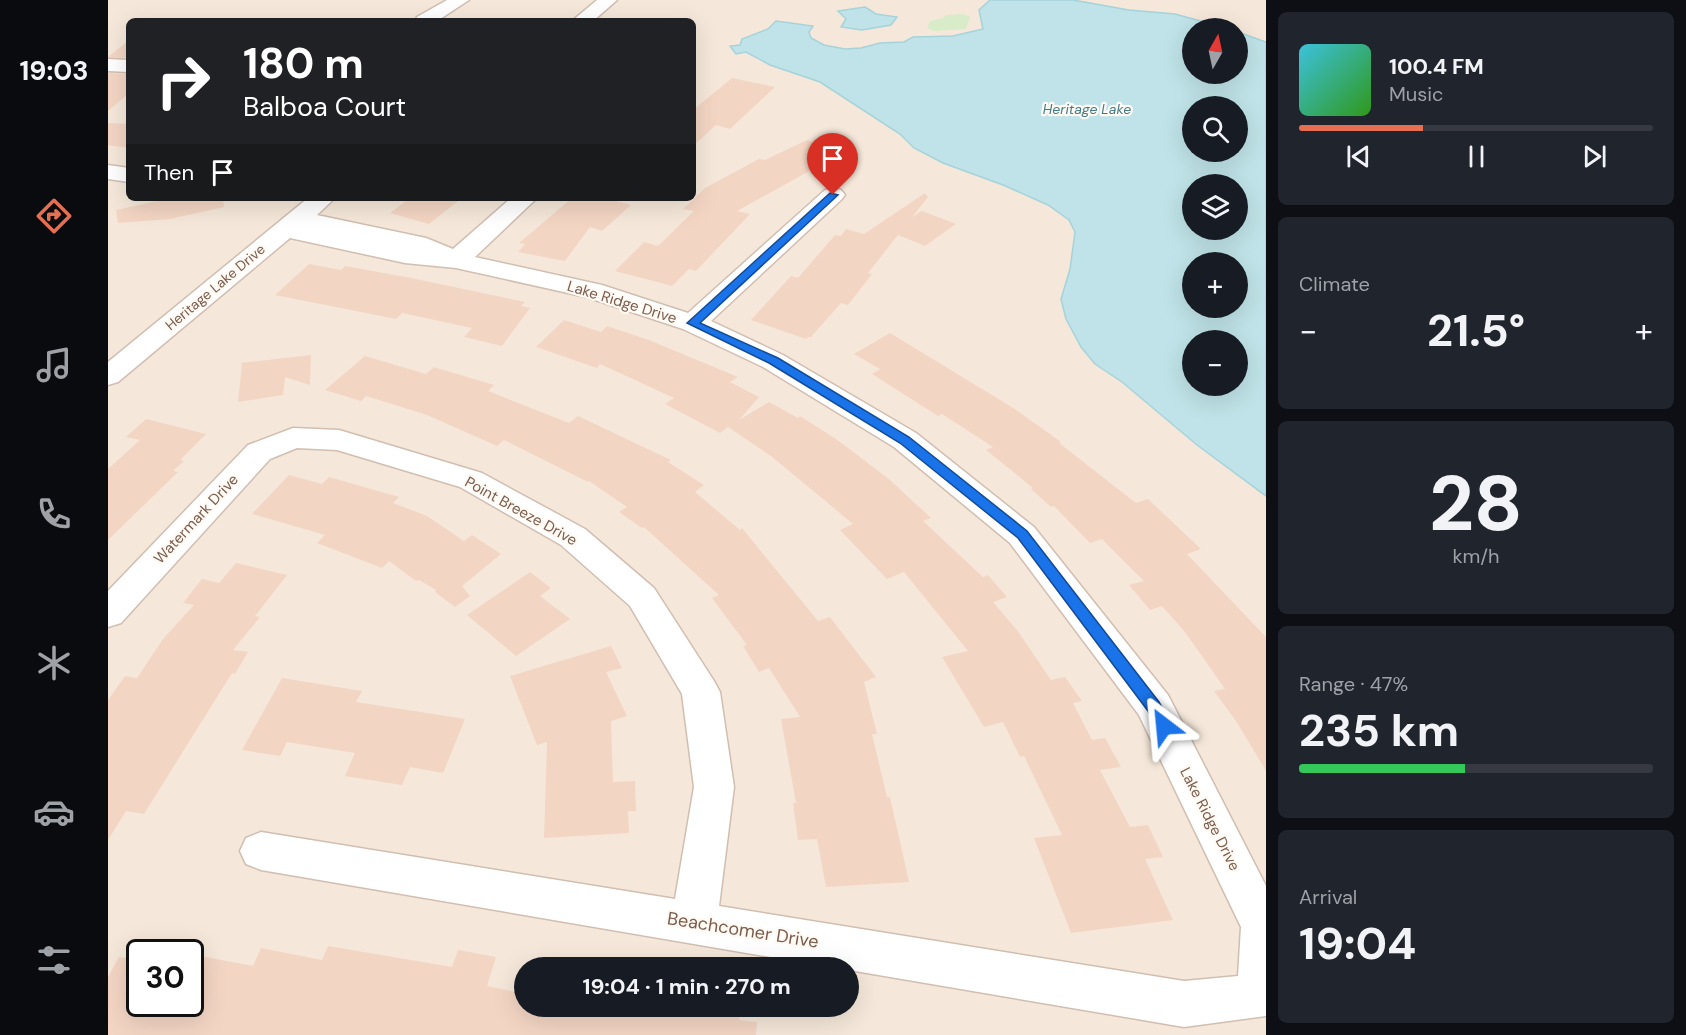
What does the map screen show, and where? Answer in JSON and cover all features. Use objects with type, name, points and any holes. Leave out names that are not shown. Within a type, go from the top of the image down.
[{"type":"street","points":[[429,18],[460,0]]},
{"type":"street","points":[[585,18],[608,0]]},
{"type":"street","points":[[108,65],[126,66]]},
{"type":"street","points":[[108,172],[126,175]]},
{"type":"street","points":[[693,323],[833,195]]},
{"type":"street","name":"Heritage Lake Drive","points":[[108,376],[319,201]]},
{"type":"street","points":[[456,260],[522,201]]},
{"type":"street","name":"Lake Ridge Drive","points":[[291,224],[405,255],[456,260],[593,291],[693,323],[773,361],[905,440],[1023,535],[1154,706],[1263,926],[1260,996]]},
{"type":"street","name":"Watermark Drive","points":[[108,614],[259,452],[293,438]]},
{"type":"street","name":"Point Breeze Drive","points":[[293,438],[339,440],[471,480],[573,537],[642,597],[701,692],[714,787],[694,922]]},
{"type":"street","name":"Beachcomer Drive","points":[[261,851],[1184,1004],[1260,996]]},
{"type":"shaded area","name":"Heritage Lake","points":[[108,0],[1266,0],[1266,1035],[108,1035]]},
{"type":"green space","points":[[963,14],[970,17],[966,29],[934,31],[927,28],[930,21],[946,15]]},
{"type":"water","name":"Heritage Lake","points":[[990,0],[1073,0],[1190,18],[1182,18],[1182,84],[1248,84],[1248,36],[1266,42],[1266,496],[1197,445],[1122,382],[1095,364],[1081,347],[1066,319],[1061,299],[1070,269],[1075,232],[1069,220],[1048,205],[1003,185],[943,163],[914,148],[900,134],[820,82],[770,65],[746,52],[736,54],[730,46],[740,45],[742,39],[768,29],[776,21],[813,26],[809,32],[811,38],[824,45],[845,49],[880,43],[904,42],[913,37],[953,36],[983,29],[979,10]]},
{"type":"water","points":[[865,7],[876,14],[897,17],[891,25],[862,30],[841,27],[846,19],[838,11]]},
{"type":"building","points":[[126,42],[126,58],[108,57]]},
{"type":"building","points":[[108,73],[126,74],[126,96],[108,111]]},
{"type":"building","points":[[732,78],[775,87],[730,129],[716,125],[696,143],[696,108]]},
{"type":"building","points":[[108,123],[126,124],[126,148],[108,145]]},
{"type":"building","points":[[807,140],[838,153],[830,157],[833,158],[737,211],[750,214],[696,271],[689,269],[672,286],[615,271],[644,242],[658,246],[694,211],[683,209],[691,201],[696,201],[696,197],[705,188],[759,159],[765,160]]},
{"type":"building","points":[[925,193],[928,197],[912,217],[922,211],[956,224],[925,246],[898,235],[868,273],[872,274],[848,305],[841,303],[811,337],[806,339],[751,320],[791,276],[798,278],[835,235],[841,236],[846,229],[864,234]]},
{"type":"building","points":[[157,201],[223,201],[224,207],[170,219],[118,223],[116,210]]},
{"type":"building","points":[[406,201],[458,201],[429,224],[390,213]]},
{"type":"building","points":[[568,201],[616,201],[631,205],[602,231],[590,227],[565,261],[518,252],[525,244],[519,243]]},
{"type":"building","points":[[309,264],[341,270],[345,266],[411,278],[525,302],[521,306],[530,308],[502,346],[464,337],[472,328],[402,313],[396,319],[275,295]]},
{"type":"building","points":[[564,320],[601,332],[607,326],[649,340],[738,377],[730,382],[759,397],[739,420],[769,402],[798,418],[800,416],[839,441],[890,480],[931,518],[923,521],[983,577],[988,575],[1007,597],[993,602],[1017,630],[1051,680],[1065,677],[1082,701],[1073,703],[1092,740],[1105,738],[1121,767],[1100,770],[1130,827],[1148,825],[1163,857],[1145,859],[1173,920],[1071,933],[1034,838],[1062,835],[1024,756],[1020,757],[1003,722],[984,727],[942,657],[968,651],[904,572],[887,579],[840,530],[853,524],[771,456],[728,427],[720,433],[665,404],[674,398],[600,364],[597,368],[536,347]]},
{"type":"building","points":[[890,333],[1015,409],[1061,442],[1059,443],[1136,503],[1148,499],[1201,549],[1187,554],[1266,637],[1266,771],[1236,721],[1214,691],[1225,689],[1185,632],[1162,606],[1150,610],[1129,585],[1144,581],[1102,539],[1090,543],[1054,506],[1051,507],[1031,489],[1033,488],[986,450],[993,447],[942,414],[938,416],[872,374],[880,369],[854,354]]},
{"type":"building","points":[[311,355],[310,385],[285,377],[283,395],[238,402],[242,364],[240,363]]},
{"type":"building","points":[[365,356],[426,374],[434,367],[494,385],[488,391],[569,423],[578,416],[671,460],[668,462],[704,485],[695,492],[740,530],[742,528],[818,621],[830,617],[876,677],[864,682],[877,734],[872,734],[887,797],[890,797],[909,882],[826,887],[817,839],[798,840],[793,803],[796,803],[781,719],[800,717],[769,668],[759,672],[743,646],[747,645],[712,598],[719,595],[644,527],[642,528],[619,512],[627,507],[589,481],[504,440],[497,446],[427,415],[366,396],[361,401],[325,390]]},
{"type":"building","points":[[146,419],[206,434],[180,460],[184,461],[173,471],[178,472],[108,540],[108,469],[140,440],[126,437]]},
{"type":"building","points":[[289,475],[322,484],[329,477],[399,497],[393,503],[427,516],[464,541],[472,535],[501,554],[462,586],[470,596],[455,607],[435,592],[436,590],[419,580],[416,581],[389,561],[382,568],[317,543],[325,535],[252,514]]},
{"type":"building","points":[[236,563],[287,575],[255,616],[260,617],[233,650],[248,652],[235,674],[232,673],[144,814],[126,811],[108,840],[108,700],[125,676],[137,678],[163,639],[194,605],[183,603],[202,579],[219,583]]},
{"type":"building","points":[[530,572],[551,588],[540,596],[570,619],[516,656],[467,615]]},
{"type":"building","points":[[611,646],[622,668],[606,672],[627,716],[611,721],[613,782],[635,781],[636,811],[628,811],[629,833],[544,838],[547,742],[537,745],[510,676]]},
{"type":"building","points":[[282,678],[362,691],[356,702],[465,719],[443,773],[410,767],[402,785],[345,776],[355,753],[287,742],[280,756],[242,750]]},
{"type":"building","points":[[328,946],[452,967],[458,950],[496,957],[487,986],[514,992],[514,1017],[739,1017],[739,1020],[757,1022],[756,1035],[108,1035],[108,977],[119,957],[126,958],[126,1017],[204,1017],[204,957],[253,966],[261,948],[322,960]]},
{"type":"route","points":[[833,195],[693,323],[773,361],[905,440],[1023,535],[1154,706],[1164,726]]}]
